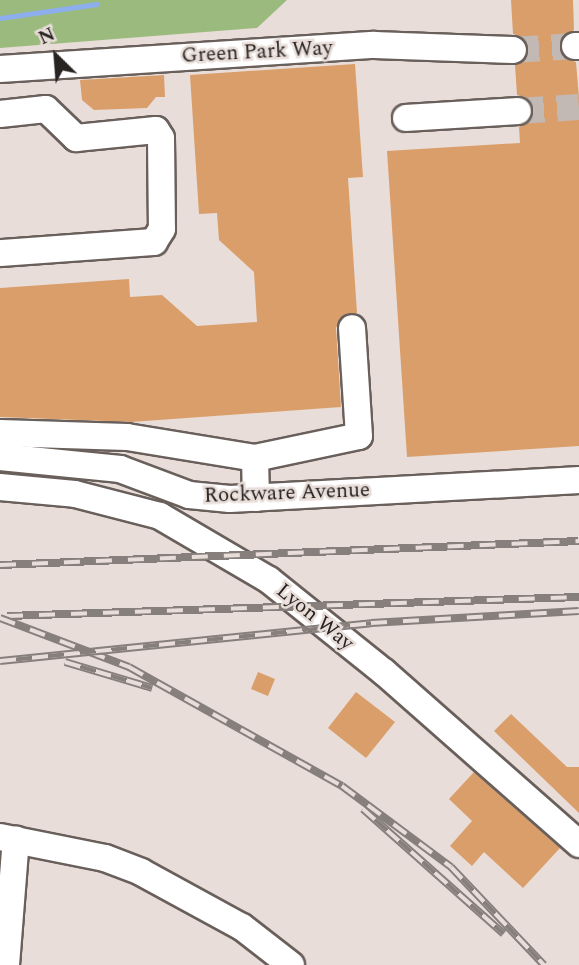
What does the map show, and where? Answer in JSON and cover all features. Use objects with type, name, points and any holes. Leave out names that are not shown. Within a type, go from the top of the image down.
[{"type":"street","name":"Green Park Way","points":[[0,69],[374,45],[513,50]]},
{"type":"street","points":[[0,114],[46,109],[76,138],[156,130],[161,138],[162,229],[154,242],[0,253]]},
{"type":"street","points":[[406,118],[518,111]]},
{"type":"street","points":[[0,433],[127,437],[255,458],[359,436],[352,328]]},
{"type":"street","name":"Rockware Avenue","points":[[0,457],[120,469],[189,495],[256,498],[579,480]]},
{"type":"street","points":[[255,458],[256,498]]},
{"type":"street","name":"Lyon Way","points":[[0,487],[75,494],[160,516],[269,580],[384,671],[579,844]]},
{"type":"street","points":[[6,965],[8,838],[105,859],[141,872],[242,927],[291,965]]},
{"type":"green space","points":[[0,0],[287,0],[257,28],[0,48]]},
{"type":"building","points":[[511,0],[573,0],[574,30],[562,38],[559,47],[567,59],[576,62],[579,98],[579,446],[407,457],[387,151],[520,143],[519,127],[532,119],[534,109],[526,97],[517,95],[515,65],[526,59],[529,50],[522,37],[513,34]]},
{"type":"building","points":[[355,64],[363,177],[348,178],[357,313],[343,315],[336,328],[341,407],[131,422],[0,417],[0,288],[129,279],[130,297],[162,295],[197,326],[257,322],[254,272],[219,240],[217,213],[199,214],[190,75]]},
{"type":"building","points":[[164,75],[165,97],[156,97],[147,108],[94,110],[82,100],[80,80]]},
{"type":"building","points":[[258,672],[275,679],[268,696],[251,689]]},
{"type":"building","points":[[356,692],[395,722],[366,758],[328,728]]},
{"type":"building","points":[[511,714],[567,767],[579,767],[579,813],[494,731]]},
{"type":"building","points":[[474,772],[560,848],[523,888],[484,852],[472,866],[450,846],[472,821],[449,799]]},
{"type":"waterway","points":[[0,18],[97,4]]},
{"type":"tunnel","points":[[513,50],[575,46]]},
{"type":"tunnel","points":[[518,111],[579,107]]},
{"type":"railway","points":[[0,565],[579,541]]},
{"type":"railway","points":[[7,616],[579,597]]},
{"type":"railway","points":[[0,661],[371,623],[579,611]]},
{"type":"railway","points":[[0,618],[129,667],[342,786],[451,867],[544,965]]},
{"type":"railway","points":[[65,662],[152,688]]},
{"type":"railway","points":[[363,809],[504,934]]}]
